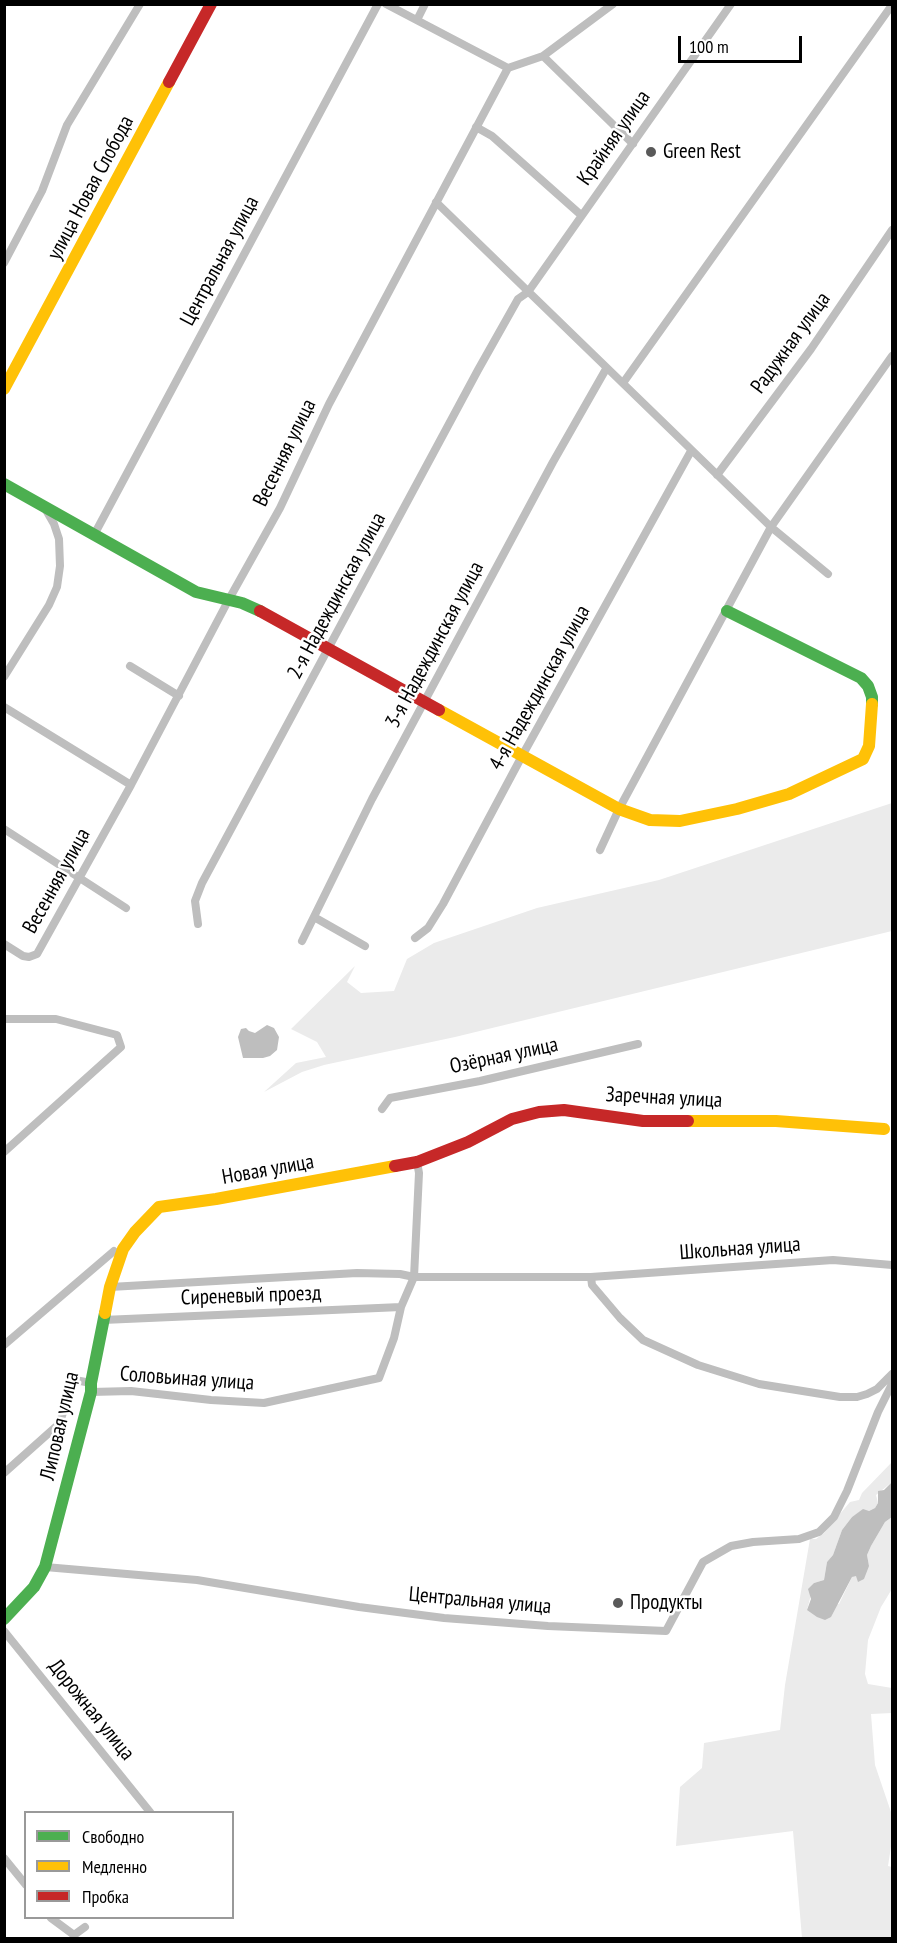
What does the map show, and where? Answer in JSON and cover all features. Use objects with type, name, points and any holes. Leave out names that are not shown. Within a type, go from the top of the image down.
[{"type":"street","points":[[4,263],[42,191],[67,125],[140,4]]},
{"type":"street","name":"улица Новая Слобода","points":[[6,381],[211,4]]},
{"type":"street","name":"Центральная улица","points":[[94,535],[378,4]]},
{"type":"street","points":[[386,4],[508,68],[543,56],[613,4]]},
{"type":"street","points":[[417,20],[425,4]]},
{"type":"street","name":"Крайняя улица","points":[[528,292],[731,4]]},
{"type":"street","points":[[622,383],[892,5]]},
{"type":"street","points":[[543,56],[633,144]]},
{"type":"street","name":"Весенняя улица","points":[[4,944],[23,956],[29,957],[37,954],[280,508],[329,404],[508,68]]},
{"type":"street","points":[[476,127],[492,136],[581,215]]},
{"type":"street","points":[[436,202],[771,527],[828,574]]},
{"type":"street","name":"Радужная улица","points":[[717,475],[811,349],[892,230]]},
{"type":"street","name":"2-я Надеждинская улица","points":[[198,924],[195,901],[202,883],[478,370],[518,299],[528,292]]},
{"type":"street","points":[[600,850],[619,809],[771,527],[892,356]]},
{"type":"street","name":"3-я Надеждинская улица","points":[[302,941],[424,701],[606,369]]},
{"type":"street","name":"4-я Надеждинская улица","points":[[415,938],[428,928],[443,904],[691,450]]},
{"type":"street","points":[[4,484],[46,510],[196,592],[257,609],[619,809],[650,820],[680,821],[737,809],[789,794],[863,759],[868,746],[872,697],[868,686],[861,678],[727,611]]},
{"type":"street","points":[[4,677],[49,605],[57,587],[60,566],[59,539],[46,510]]},
{"type":"street","points":[[130,666],[178,696]]},
{"type":"street","points":[[4,707],[131,785]]},
{"type":"street","points":[[4,829],[126,908]]},
{"type":"street","points":[[314,917],[365,946]]},
{"type":"street","points":[[4,1019],[56,1019],[117,1035],[121,1047],[4,1152]]},
{"type":"street","name":"Озёрная улица","points":[[382,1109],[390,1098],[480,1081],[638,1044]]},
{"type":"street","name":"Заречная улица","points":[[417,1162],[468,1142],[512,1119],[539,1112],[564,1110],[643,1121],[776,1121],[884,1129]]},
{"type":"street","name":"Новая улица","points":[[135,1232],[159,1207],[227,1197],[417,1162]]},
{"type":"street","name":"Соловьиная улица","points":[[91,1388],[264,1403],[379,1378],[394,1338],[400,1307],[414,1277],[419,1173],[417,1162]]},
{"type":"street","name":"Липовая улица","points":[[4,1619],[34,1587],[45,1567],[91,1388],[110,1287],[123,1249],[135,1232]]},
{"type":"street","points":[[4,1345],[114,1251]]},
{"type":"street","name":"Школьная улица","points":[[110,1287],[357,1274],[400,1274],[414,1277],[591,1277],[833,1260],[892,1265]]},
{"type":"street","points":[[591,1277],[592,1285],[620,1318],[643,1340],[698,1365],[759,1384],[840,1397],[857,1397],[867,1394],[877,1389],[892,1374]]},
{"type":"street","name":"Сиреневый проезд","points":[[103,1320],[400,1307]]},
{"type":"street","points":[[4,1473],[59,1424],[75,1380],[91,1388]]},
{"type":"street","name":"Центральная улица","points":[[45,1567],[197,1580],[359,1608],[444,1618],[548,1626],[666,1630],[703,1562],[731,1546],[799,1539],[819,1532],[834,1517],[892,1384]]},
{"type":"street","name":"Дорожная улица","points":[[4,1631],[149,1811]]},
{"type":"street","points":[[4,1858],[24,1883]]},
{"type":"street","points":[[54,1919],[74,1935],[85,1928]]},
{"type":"shaded area","points":[[892,803],[892,931],[455,1037],[324,1065],[302,1072],[264,1092],[296,1063],[326,1057],[317,1042],[291,1029],[355,966],[347,982],[361,993],[394,991],[407,959],[434,943],[537,908],[659,880]]},
{"type":"shaded area","points":[[267,1025],[274,1028],[279,1037],[277,1050],[263,1058],[243,1058],[238,1037],[241,1029],[246,1028],[255,1033]]},
{"type":"shaded area","points":[[892,1462],[892,1482],[876,1495],[878,1503],[875,1508],[869,1511],[863,1510],[852,1517],[842,1530],[833,1555],[827,1562],[824,1580],[814,1583],[807,1610],[839,1604],[852,1577],[869,1566],[867,1555],[871,1546],[885,1522],[892,1517],[892,1589],[881,1607],[868,1640],[865,1674],[868,1684],[892,1688],[892,1713],[871,1714],[875,1765],[892,1815],[892,1840],[888,1866],[892,1867],[892,1938],[802,1938],[793,1831],[676,1846],[680,1787],[702,1768],[704,1743],[780,1730],[785,1685],[810,1539],[816,1539],[824,1533],[850,1502],[859,1500],[862,1493]]},
{"type":"shaded area","points":[[892,1482],[892,1517],[885,1522],[871,1546],[867,1555],[869,1566],[864,1579],[858,1582],[856,1576],[852,1577],[831,1617],[825,1620],[817,1617],[807,1610],[811,1599],[808,1589],[814,1583],[824,1580],[827,1562],[833,1555],[842,1530],[852,1517],[863,1509],[869,1511],[875,1508],[878,1503],[878,1491],[884,1490]]},
{"type":"traffic: fast","points":[[4,484],[196,592],[242,603],[260,611]]},
{"type":"traffic: fast","points":[[727,611],[861,678],[868,686],[872,704]]},
{"type":"traffic: fast","points":[[4,1619],[34,1587],[45,1567],[91,1392],[105,1313]]},
{"type":"traffic: slow","points":[[4,389],[169,82]]},
{"type":"traffic: slow","points":[[439,710],[619,809],[650,820],[680,821],[737,809],[789,794],[863,759],[869,746],[872,704]]},
{"type":"traffic: slow","points":[[688,1121],[776,1121],[884,1129]]},
{"type":"traffic: slow","points":[[105,1313],[110,1287],[123,1249],[135,1232],[159,1207],[216,1199],[395,1166]]},
{"type":"traffic: jam","points":[[169,82],[211,4]]},
{"type":"traffic: jam","points":[[260,611],[439,710]]},
{"type":"traffic: jam","points":[[395,1166],[417,1162],[468,1142],[512,1119],[539,1112],[564,1110],[643,1121],[688,1121]]},
{"type":"place","name":"Green Rest","points":[[651,152]]},
{"type":"place","name":"Продукты","points":[[618,1603]]}]
